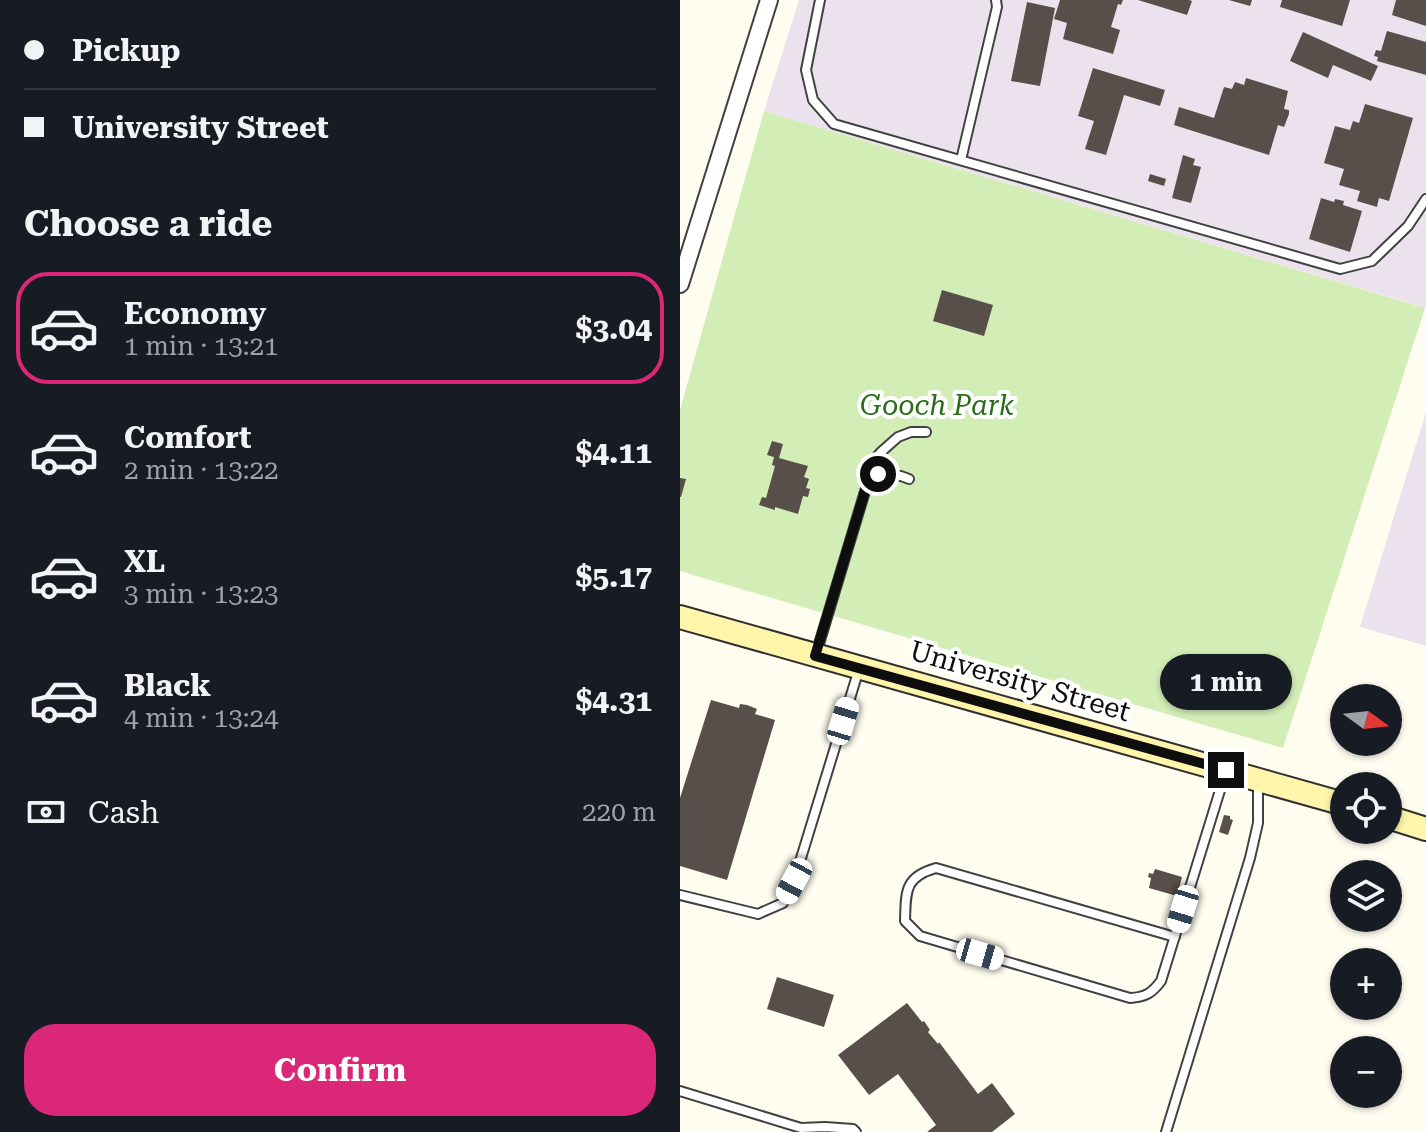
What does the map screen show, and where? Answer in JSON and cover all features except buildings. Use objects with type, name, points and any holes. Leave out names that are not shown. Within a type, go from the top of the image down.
[{"type":"street","points":[[680,284],[769,0]]},
{"type":"street","name":"University Street","points":[[680,617],[1330,800]]},
{"type":"street","points":[[1402,821],[1426,829]]},
{"type":"lane","points":[[820,0],[806,70],[813,100],[834,124],[1340,269],[1372,261],[1408,226],[1426,199]]},
{"type":"lane","points":[[961,160],[997,7],[996,0]]},
{"type":"lane","points":[[871,482],[875,459],[881,452],[898,437],[911,432],[926,432]]},
{"type":"lane","points":[[815,656],[866,488],[878,474],[909,479]]},
{"type":"lane","points":[[680,895],[758,914],[783,903],[794,881],[860,668]]},
{"type":"lane","points":[[1175,937],[936,868],[922,871],[910,881],[906,899],[905,921],[920,936],[1130,998],[1144,997],[1161,981],[1175,937],[1226,770]]},
{"type":"lane","points":[[1166,1132],[1250,858],[1258,823],[1258,779]]},
{"type":"lane","points":[[680,1091],[801,1128],[853,1129],[856,1132]]},
{"type":"shaded area","points":[[799,0],[1426,0],[1426,308],[764,111]]},
{"type":"shaded area","points":[[1426,412],[1426,646],[1360,627]]},
{"type":"green space","name":"Gooch Park","points":[[764,111],[1425,308],[1283,748],[680,571],[680,410]]},
{"type":"route","points":[[878,474],[866,488],[815,656],[1226,770]]}]
